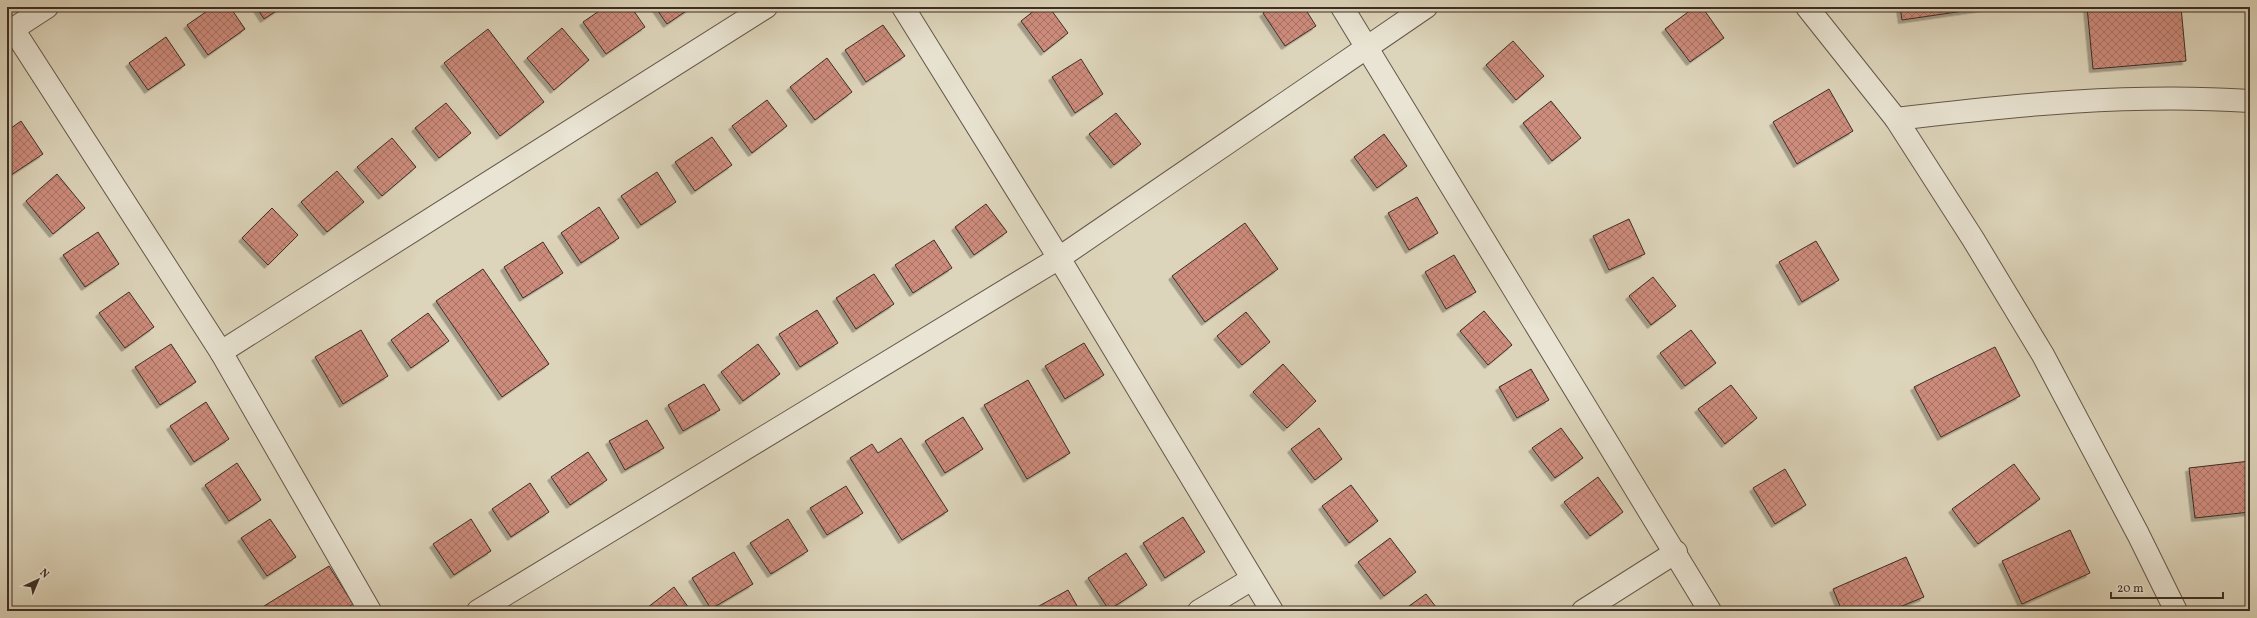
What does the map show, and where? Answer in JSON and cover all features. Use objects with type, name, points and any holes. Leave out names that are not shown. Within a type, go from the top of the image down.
[{"type":"street","points":[[47,7],[10,31],[221,352],[370,611]]},
{"type":"street","points":[[221,352],[766,7]]},
{"type":"street","points":[[903,7],[1059,258],[1272,611]]},
{"type":"street","points":[[1342,7],[1676,552],[1710,611]]},
{"type":"street","points":[[478,611],[1059,258],[1426,7]]},
{"type":"street","points":[[1807,7],[1896,119],[2043,355],[2138,534],[2176,611]]},
{"type":"street","points":[[1896,119],[2031,103],[2128,98],[2206,98],[2250,101]]},
{"type":"street","points":[[1583,611],[1676,552]]},
{"type":"street","points":[[1199,611],[1252,579]]},
{"type":"building","points":[[213,7],[230,7],[245,29],[208,55],[187,25]]},
{"type":"building","points":[[256,7],[282,7],[264,19]]},
{"type":"building","points":[[605,7],[631,7],[645,27],[606,54],[583,22]]},
{"type":"building","points":[[655,7],[692,7],[667,24]]},
{"type":"building","points":[[1039,7],[1049,7],[1068,33],[1044,52],[1021,21]]},
{"type":"building","points":[[1272,7],[1304,7],[1316,26],[1285,46],[1263,13]]},
{"type":"building","points":[[1695,7],[1702,7],[1724,38],[1690,62],[1665,29]]},
{"type":"building","points":[[1900,7],[1991,7],[1902,20]]},
{"type":"building","points":[[2087,7],[2181,7],[2186,61],[2093,69]]},
{"type":"building","points":[[883,25],[905,56],[866,82],[845,50]]},
{"type":"building","points":[[562,28],[589,60],[554,90],[527,58]]},
{"type":"building","points":[[488,29],[544,102],[500,136],[444,63]]},
{"type":"building","points":[[166,37],[185,65],[148,90],[129,63]]},
{"type":"building","points":[[1513,41],[1544,76],[1516,100],[1486,65]]},
{"type":"building","points":[[827,58],[852,92],[815,120],[790,87]]},
{"type":"building","points":[[1081,59],[1103,94],[1075,113],[1052,77]]},
{"type":"building","points":[[1829,89],[1853,131],[1797,164],[1773,122]]},
{"type":"building","points":[[767,100],[787,126],[752,153],[732,126]]},
{"type":"building","points":[[1551,101],[1581,138],[1552,161],[1523,123]]},
{"type":"building","points":[[446,103],[471,133],[439,158],[415,128]]},
{"type":"building","points":[[1116,113],[1141,144],[1114,165],[1089,134]]},
{"type":"building","points":[[21,121],[43,154],[11,175],[7,169],[7,131]]},
{"type":"building","points":[[1384,134],[1407,166],[1377,188],[1354,157]]},
{"type":"building","points":[[712,137],[732,165],[695,191],[675,162]]},
{"type":"building","points":[[392,138],[416,167],[382,196],[357,167]]},
{"type":"building","points":[[337,171],[364,202],[327,232],[301,202]]},
{"type":"building","points":[[657,172],[676,202],[641,225],[621,196]]},
{"type":"building","points":[[57,174],[85,208],[53,234],[26,201]]},
{"type":"building","points":[[1417,197],[1438,233],[1409,250],[1388,213]]},
{"type":"building","points":[[986,204],[1007,232],[974,255],[955,227]]},
{"type":"building","points":[[599,207],[619,238],[581,263],[561,233]]},
{"type":"building","points":[[272,208],[298,235],[268,265],[242,238]]},
{"type":"building","points":[[1629,219],[1645,254],[1609,270],[1593,236]]},
{"type":"building","points":[[1245,223],[1278,269],[1205,322],[1172,276]]},
{"type":"building","points":[[98,232],[119,264],[85,287],[63,255]]},
{"type":"building","points":[[934,240],[952,268],[913,293],[895,265]]},
{"type":"building","points":[[1816,241],[1839,280],[1802,302],[1779,262]]},
{"type":"building","points":[[543,242],[563,273],[523,298],[504,267]]},
{"type":"building","points":[[1454,255],[1476,292],[1446,309],[1425,272]]},
{"type":"building","points":[[483,269],[549,364],[502,397],[436,301]]},
{"type":"building","points":[[874,274],[894,304],[856,329],[836,298]]},
{"type":"building","points":[[1653,277],[1676,306],[1651,325],[1629,296]]},
{"type":"building","points":[[129,292],[154,327],[125,348],[99,313]]},
{"type":"building","points":[[817,310],[838,343],[800,367],[779,334]]},
{"type":"building","points":[[1484,311],[1512,345],[1488,365],[1460,331]]},
{"type":"building","points":[[1246,312],[1270,342],[1242,365],[1217,336]]},
{"type":"building","points":[[428,313],[449,341],[411,368],[391,340]]},
{"type":"building","points":[[361,330],[388,376],[343,404],[315,357]]},
{"type":"building","points":[[1691,330],[1716,363],[1685,386],[1660,353]]},
{"type":"building","points":[[1084,343],[1104,375],[1065,399],[1045,366]]},
{"type":"building","points":[[171,344],[196,382],[160,405],[135,367]]},
{"type":"building","points":[[758,344],[780,374],[743,401],[721,372]]},
{"type":"building","points":[[1995,347],[2020,396],[1941,437],[1914,387]]},
{"type":"building","points":[[1283,364],[1316,401],[1287,428],[1253,392]]},
{"type":"building","points":[[1531,369],[1549,400],[1517,418],[1499,387]]},
{"type":"building","points":[[1028,380],[1070,453],[1027,479],[984,405]]},
{"type":"building","points":[[704,384],[720,410],[683,431],[668,405]]},
{"type":"building","points":[[1731,385],[1757,418],[1725,444],[1698,409]]},
{"type":"building","points":[[206,402],[229,439],[194,462],[170,426]]},
{"type":"building","points":[[963,417],[983,449],[945,473],[925,441]]},
{"type":"building","points":[[647,420],[664,448],[625,470],[609,441]]},
{"type":"building","points":[[1319,428],[1342,459],[1315,480],[1291,449]]},
{"type":"building","points":[[1561,428],[1583,458],[1555,478],[1532,448]]},
{"type":"building","points":[[901,438],[948,511],[902,540],[850,458],[872,444],[878,453]]},
{"type":"building","points":[[588,452],[607,480],[570,505],[551,477]]},
{"type":"building","points":[[2250,461],[2250,512],[2195,518],[2189,468]]},
{"type":"building","points":[[237,463],[261,500],[229,521],[205,485]]},
{"type":"building","points":[[2014,464],[2040,499],[1978,544],[1952,509]]},
{"type":"building","points":[[1785,469],[1806,505],[1775,524],[1753,488]]},
{"type":"building","points":[[1598,477],[1623,512],[1590,536],[1564,502]]},
{"type":"building","points":[[530,483],[549,512],[511,537],[492,509]]},
{"type":"building","points":[[1351,485],[1378,521],[1349,543],[1322,506]]},
{"type":"building","points":[[846,486],[863,513],[827,535],[810,508]]},
{"type":"building","points":[[1183,517],[1205,552],[1165,578],[1143,543]]},
{"type":"building","points":[[270,519],[296,557],[267,576],[241,538]]},
{"type":"building","points":[[471,519],[491,551],[454,575],[433,544]]},
{"type":"building","points":[[788,519],[808,551],[771,574],[750,543]]},
{"type":"building","points":[[2070,530],[2090,573],[2022,604],[2002,561]]},
{"type":"building","points":[[1390,538],[1416,572],[1384,596],[1358,562]]},
{"type":"building","points":[[734,552],[753,584],[711,609],[692,578]]},
{"type":"building","points":[[1126,553],[1147,585],[1109,610],[1088,578]]},
{"type":"building","points":[[1906,557],[1924,597],[1890,611],[1842,611],[1833,589]]},
{"type":"building","points":[[329,566],[353,604],[342,611],[256,611]]},
{"type":"building","points":[[674,587],[691,611],[643,611]]},
{"type":"building","points":[[1068,590],[1080,611],[1030,611]]},
{"type":"building","points":[[1426,594],[1439,611],[1402,611]]}]
